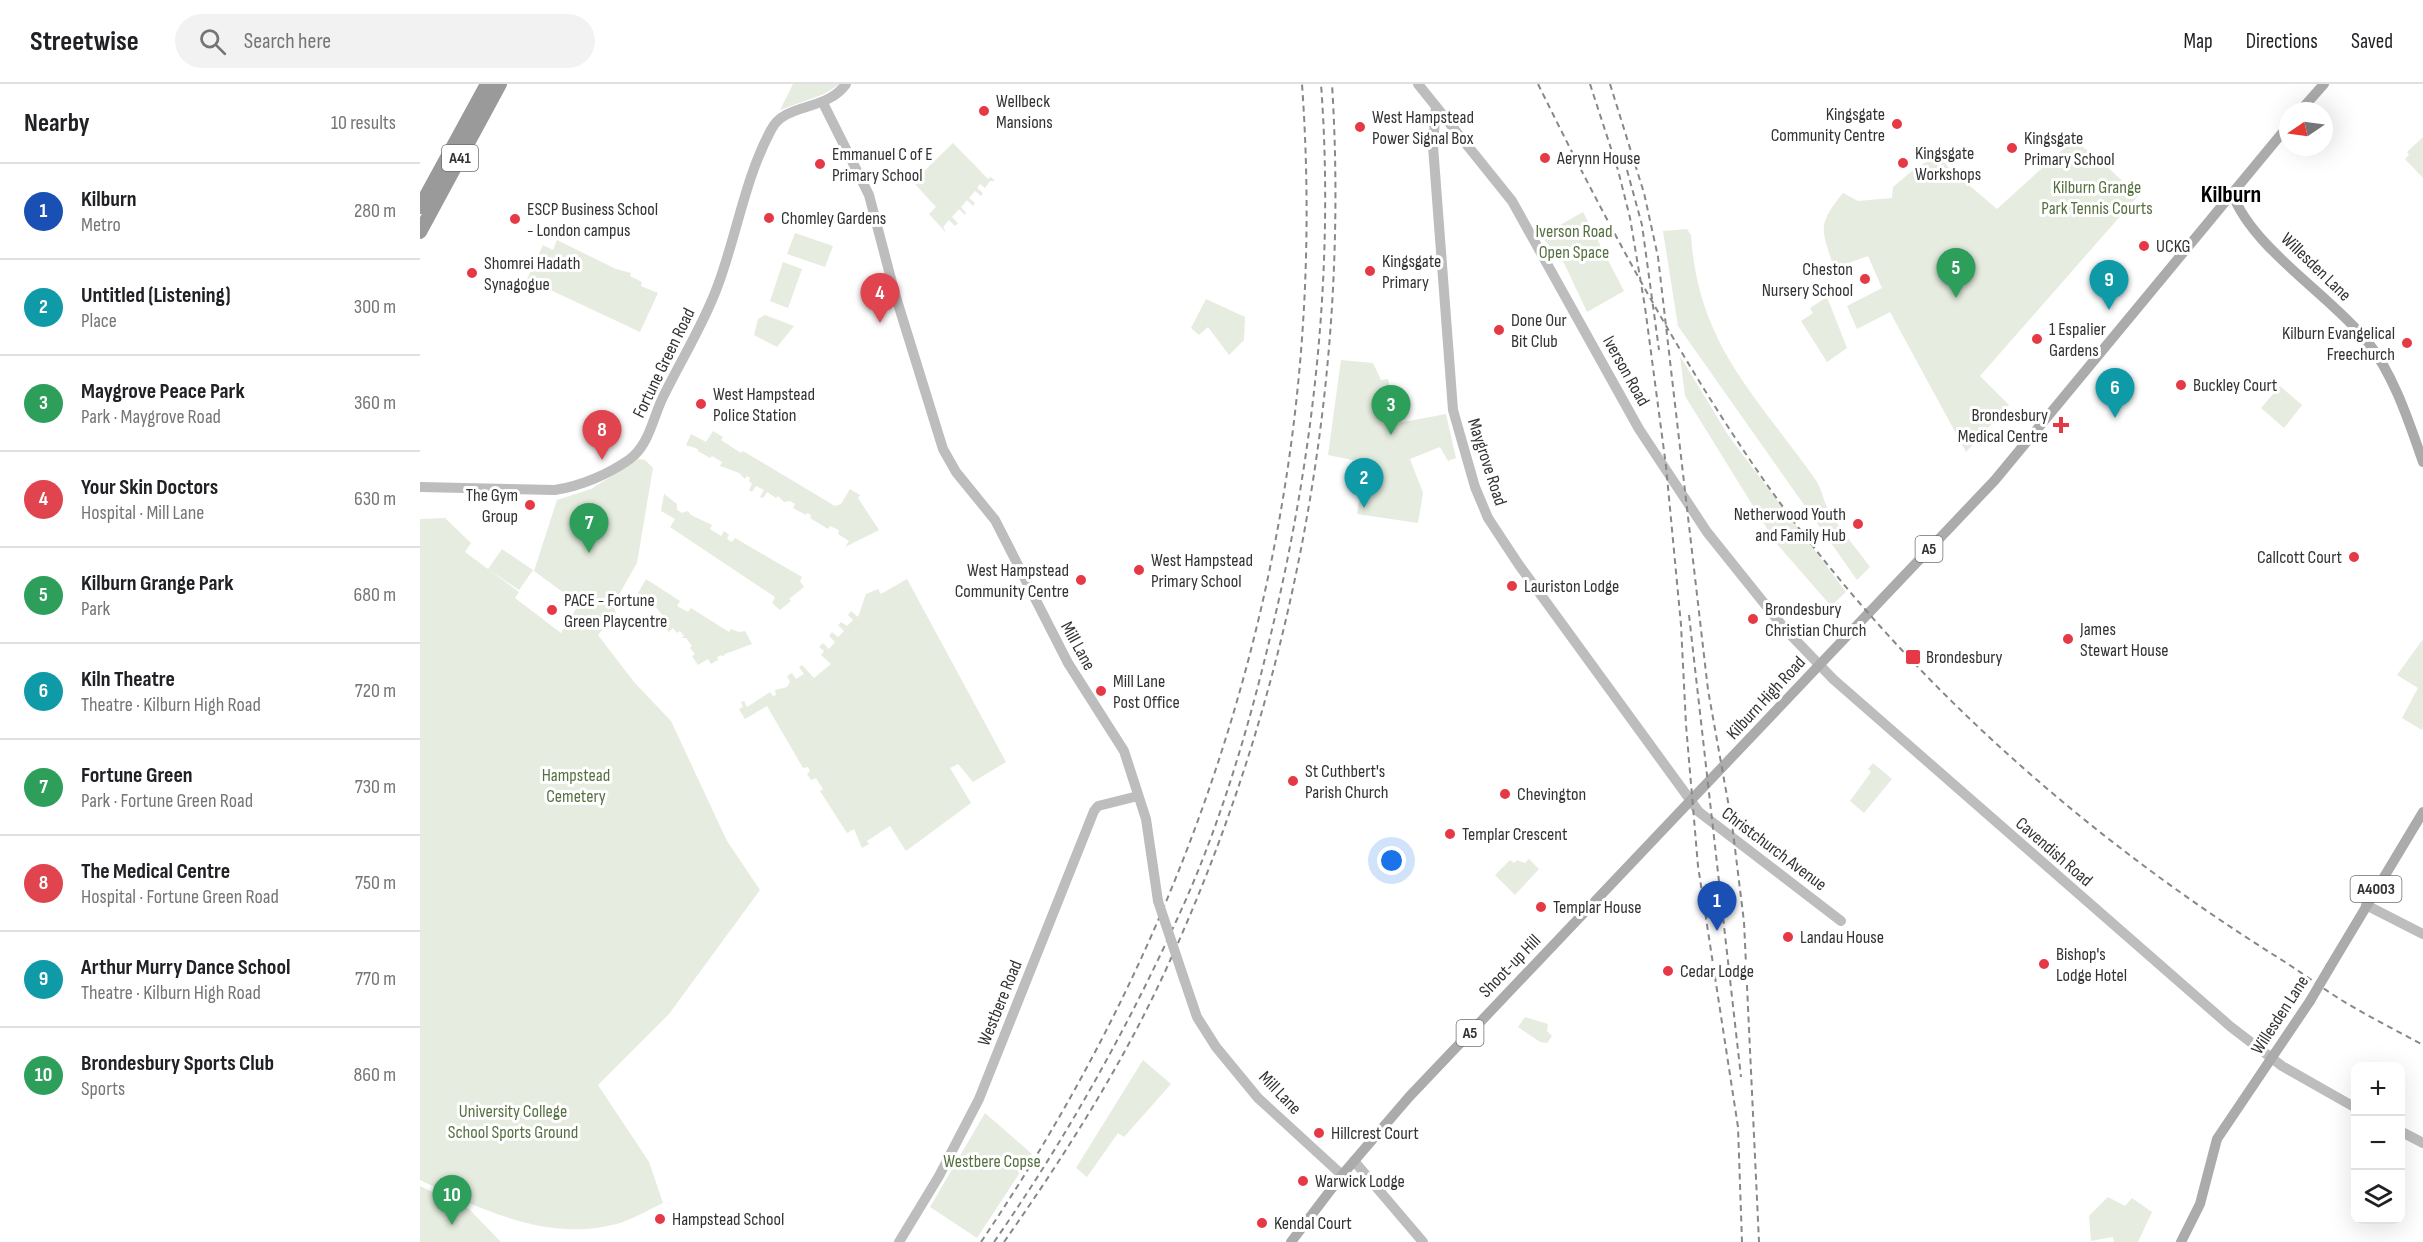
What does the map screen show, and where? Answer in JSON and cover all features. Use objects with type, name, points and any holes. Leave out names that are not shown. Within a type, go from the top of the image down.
[{"type":"highway","name":"A41","points":[[420,207],[487,84]]},
{"type":"highway","name":"A41","points":[[420,232],[500,84]]},
{"type":"main road","points":[[2309,102],[2324,84]]},
{"type":"main road","name":"Kilburn High Road","points":[[1690,801],[1995,480],[2279,137]]},
{"type":"main road","name":"Willesden Lane","points":[[2232,193],[2237,206],[2260,236],[2354,326],[2373,349],[2400,403],[2423,462]]},
{"type":"main road","name":"Shoot-up Hill","points":[[1292,1242],[1342,1175],[1458,1045],[1690,801]]},
{"type":"main road","name":"Willesden Lane","points":[[2181,1242],[2200,1204],[2217,1139],[2310,1001],[2423,812]]},
{"type":"street","points":[[823,103],[838,95],[846,84]]},
{"type":"street","name":"Iverson Road","points":[[1418,84],[1512,201],[1639,429],[1707,532],[1784,628],[1819,665]]},
{"type":"street","name":"Fortune Green Road","points":[[420,487],[555,490],[597,477],[631,458],[643,445],[663,396],[711,303],[752,175],[771,130],[786,114],[823,103]]},
{"type":"street","name":"Mill Lane","points":[[823,103],[869,195],[895,294],[943,449],[956,472],[995,520],[1068,663],[1124,751],[1151,844],[1158,901],[1197,1017],[1216,1047],[1258,1098],[1342,1175]]},
{"type":"street","name":"Maygrove Road","points":[[1436,106],[1433,146],[1453,410],[1475,488],[1488,518],[1519,565],[1690,801]]},
{"type":"street","name":"Cavendish Road","points":[[1819,665],[2029,853],[2271,1059],[2351,1106]]},
{"type":"street","name":"Westbere Road","points":[[898,1242],[939,1176],[979,1099],[1094,811],[1098,806],[1138,796]]},
{"type":"street","name":"Christchurch Avenue","points":[[1690,801],[1698,812],[1841,921]]},
{"type":"street","points":[[2366,905],[2423,934]]},
{"type":"street","points":[[2405,1134],[2423,1143]]},
{"type":"street","points":[[1354,1161],[1423,1242]]},
{"type":"green space","points":[[793,84],[840,84],[824,94],[780,110]]},
{"type":"green space","points":[[2423,137],[2423,178],[2405,159],[2409,155],[2407,152]]},
{"type":"green space","name":"Kilburn Grange Park Tennis Courts","points":[[2073,140],[2098,158],[2138,196],[1980,376],[2009,405],[1966,452],[1890,312],[1857,329],[1847,306],[1882,288],[1868,256],[1834,268],[1824,236],[1825,221],[1843,193],[1858,201],[1892,198],[1893,187],[1913,170],[1938,155],[1950,169],[1997,209]]},
{"type":"green space","points":[[953,143],[988,179],[991,177],[995,181],[990,181],[985,188],[980,184],[977,188],[983,193],[981,196],[975,191],[969,198],[975,203],[973,206],[967,200],[961,207],[965,215],[959,209],[952,217],[958,223],[955,226],[949,220],[943,227],[947,234],[929,214],[936,207],[913,182]]},
{"type":"green space","name":"Iverson Road Open Space","points":[[1583,212],[1624,291],[1587,312],[1564,263],[1541,236]]},
{"type":"green space","points":[[1687,229],[1691,235],[1696,274],[1705,308],[1718,338],[1752,394],[1817,483],[1834,519],[1870,567],[1857,580],[1678,326],[1663,231]]},
{"type":"green space","points":[[795,233],[833,246],[825,267],[787,254]]},
{"type":"green space","points":[[557,240],[616,269],[631,273],[630,276],[642,282],[641,286],[658,293],[640,332],[527,279],[543,245],[553,250]]},
{"type":"green space","points":[[783,262],[802,269],[788,308],[770,301]]},
{"type":"green space","points":[[1827,297],[1847,348],[1827,362],[1801,321],[1813,313],[1810,308]]},
{"type":"green space","points":[[1206,299],[1245,317],[1244,340],[1229,355],[1208,327],[1199,335],[1191,328]]},
{"type":"green space","points":[[765,315],[794,326],[777,347],[754,335],[758,319]]},
{"type":"green space","points":[[1680,356],[1728,435],[1846,592],[1831,606],[1776,543],[1685,396]]},
{"type":"green space","points":[[1341,360],[1373,363],[1381,380],[1388,379],[1398,423],[1446,414],[1456,458],[1448,461],[1440,447],[1410,459],[1423,493],[1418,523],[1357,514],[1363,482],[1358,461],[1328,455]]},
{"type":"green space","points":[[2280,386],[2302,405],[2284,428],[2261,408]]},
{"type":"green space","points":[[713,431],[723,437],[721,440],[741,453],[743,451],[835,506],[841,504],[850,489],[860,495],[858,498],[879,530],[845,547],[849,541],[838,534],[839,530],[830,526],[828,529],[810,518],[811,515],[807,513],[806,515],[793,508],[795,504],[790,501],[784,502],[778,496],[776,498],[767,492],[763,498],[760,497],[764,490],[756,486],[752,492],[749,490],[752,484],[749,481],[750,478],[747,476],[745,479],[739,473],[720,466],[722,462],[712,456],[710,458],[698,449],[686,445],[691,434],[706,442]]},
{"type":"green space","points":[[639,459],[645,460],[653,468],[637,563],[613,605],[616,613],[598,635],[634,682],[671,721],[727,841],[760,890],[669,1014],[598,1085],[649,1162],[663,1203],[617,1224],[591,1229],[565,1229],[540,1226],[491,1212],[420,1180],[420,519],[445,518],[471,543],[465,552],[519,592],[515,598],[561,633],[579,604],[534,571],[557,500],[591,489]]},
{"type":"green space","points":[[664,494],[677,504],[677,510],[682,513],[688,511],[691,515],[712,525],[710,529],[721,536],[724,531],[729,535],[727,539],[732,542],[735,538],[802,577],[800,581],[804,587],[780,610],[772,603],[775,597],[670,527],[675,519],[661,511]]},
{"type":"green space","points":[[502,549],[533,570],[519,590],[488,569]]},
{"type":"green space","points":[[646,579],[680,601],[677,606],[688,612],[691,608],[729,632],[731,629],[739,632],[745,631],[752,644],[725,654],[723,657],[722,655],[717,657],[718,660],[711,664],[708,659],[698,665],[692,656],[695,654],[690,648],[692,646],[686,638],[681,638],[684,636],[680,631],[677,633],[673,628],[669,632],[665,627],[669,623],[649,599],[646,601],[637,595]]},
{"type":"green space","points":[[907,579],[1006,762],[973,782],[958,764],[950,768],[971,803],[906,851],[890,826],[867,841],[869,844],[862,848],[854,829],[847,833],[820,791],[823,789],[816,778],[811,780],[807,774],[810,771],[808,767],[803,768],[767,706],[745,719],[739,709],[743,707],[741,702],[744,701],[747,707],[770,692],[773,696],[776,695],[775,690],[787,687],[790,682],[787,676],[792,673],[796,679],[804,674],[799,667],[802,665],[814,678],[831,664],[821,655],[824,651],[819,647],[823,643],[829,649],[835,642],[829,636],[832,632],[838,637],[844,631],[838,625],[841,622],[847,626],[853,620],[848,615],[851,611],[858,617],[866,594],[878,589],[881,594]]},
{"type":"green space","points":[[2423,639],[2422,730],[2402,718],[2418,688],[2397,675]]},
{"type":"green space","points":[[1873,763],[1892,779],[1864,813],[1850,801],[1871,772],[1868,769]]},
{"type":"green space","points":[[1529,859],[1539,869],[1515,895],[1495,875],[1510,860],[1514,863],[1517,860],[1525,863]]},
{"type":"green space","points":[[1525,1017],[1548,1024],[1547,1031],[1552,1036],[1547,1043],[1540,1042],[1518,1027]]},
{"type":"green space","points":[[1143,1060],[1171,1084],[1124,1137],[1118,1133],[1087,1177],[1076,1168]]},
{"type":"green space","name":"Westbere Copse","points":[[985,1113],[1032,1154],[977,1238],[930,1207]]},
{"type":"green space","points":[[420,1186],[469,1209],[501,1242],[420,1242]]},
{"type":"green space","points":[[2108,1197],[2125,1206],[2132,1198],[2152,1212],[2138,1242],[2114,1242],[2113,1237],[2091,1241],[2089,1216]]},
{"type":"railway","points":[[981,1242],[1063,1111],[1134,974],[1193,834],[1240,690],[1275,543],[1297,392],[1306,239],[1302,84]]},
{"type":"railway","points":[[994,1242],[1046,1163],[1094,1083],[1159,958],[1206,850],[1230,783],[1250,714],[1284,577],[1297,507],[1317,367],[1325,225],[1325,155],[1321,84]]},
{"type":"railway","points":[[1004,1242],[1089,1113],[1145,1012],[1207,873],[1246,765],[1277,654],[1302,541],[1321,427],[1332,312],[1335,198],[1332,84]]},
{"type":"railway","points":[[1538,84],[1643,286],[1731,432],[1817,551],[1874,620],[1935,685],[2000,747],[2068,806],[2138,861],[2210,913],[2335,996],[2423,1045]]},
{"type":"railway","points":[[1590,84],[1618,170],[1630,218],[1645,307],[1666,466],[1681,625],[1686,725],[1698,866],[1738,1127],[1742,1242]]},
{"type":"railway","points":[[1610,84],[1644,193],[1658,257],[1708,690],[1732,824],[1744,922],[1759,1242]]},
{"type":"railway","points":[[1627,170],[1642,225],[1659,350]]},
{"type":"railway","points":[[1689,615],[1741,1077]]},
{"type":"place","name":"Wellbeck Mansions","points":[[984,111]]},
{"type":"place","name":"Kingsgate Community Centre","points":[[1897,124]]},
{"type":"place","name":"West Hampstead Power Signal Box","points":[[1360,127]]},
{"type":"place","name":"Kingsgate Primary School","points":[[2012,148]]},
{"type":"place","name":"Aerynn House","points":[[1545,158]]},
{"type":"place","name":"Kingsgate Workshops","points":[[1903,163]]},
{"type":"place","name":"Emmanuel C of E Primary School","points":[[820,164]]},
{"type":"place","name":"Chomley Gardens","points":[[769,218]]},
{"type":"place","name":"ESCP Business School - London campus","points":[[515,219]]},
{"type":"place","name":"UCKG","points":[[2144,246]]},
{"type":"place","name":"Kingsgate Primary","points":[[1370,271]]},
{"type":"place","name":"Shomrei Hadath Synagogue","points":[[472,273]]},
{"type":"place","name":"Cheston Nursery School","points":[[1865,279]]},
{"type":"place","name":"Kilburn Grange Park","points":[[1956,298]]},
{"type":"place","name":"Arthur Murry Dance School","points":[[2109,310]]},
{"type":"place","name":"Your Skin Doctors","points":[[880,323]]},
{"type":"place","name":"Done Our Bit Club","points":[[1499,330]]},
{"type":"place","name":"1 Espalier Gardens","points":[[2037,339]]},
{"type":"place","name":"Kilburn Evangelical Freechurch","points":[[2407,343]]},
{"type":"place","name":"Buckley Court","points":[[2181,385]]},
{"type":"place","name":"West Hampstead Police Station","points":[[701,404]]},
{"type":"place","name":"Kiln Theatre","points":[[2115,418]]},
{"type":"place","name":"Brondesbury Medical Centre","points":[[2061,425]]},
{"type":"place","name":"Maygrove Peace Park","points":[[1391,435]]},
{"type":"place","name":"The Medical Centre","points":[[602,460]]},
{"type":"place","name":"The Gym Group","points":[[530,505]]},
{"type":"place","name":"Untitled (Listening)","points":[[1364,508]]},
{"type":"place","name":"Netherwood Youth and Family Hub","points":[[1858,524]]},
{"type":"place","name":"Fortune Green","points":[[589,553]]},
{"type":"place","name":"Callcott Court","points":[[2354,557]]},
{"type":"place","name":"West Hampstead Primary School","points":[[1139,570]]},
{"type":"place","name":"West Hampstead Community Centre","points":[[1081,580]]},
{"type":"place","name":"Lauriston Lodge","points":[[1512,586]]},
{"type":"place","name":"PACE - Fortune Green Playcentre","points":[[552,610]]},
{"type":"place","name":"Brondesbury Christian Church","points":[[1753,619]]},
{"type":"place","name":"James Stewart House","points":[[2068,639]]},
{"type":"place","name":"Brondesbury","points":[[1913,657]]},
{"type":"place","name":"Mill Lane Post Office","points":[[1101,691]]},
{"type":"place","name":"St Cuthbert's Parish Church","points":[[1293,781]]},
{"type":"place","name":"Chevington","points":[[1505,794]]},
{"type":"place","name":"Templar Crescent","points":[[1450,834]]},
{"type":"place","name":"Templar House","points":[[1541,907]]},
{"type":"place","name":"Kilburn","points":[[1717,931]]},
{"type":"place","name":"Landau House","points":[[1788,937]]},
{"type":"place","name":"Bishop's Lodge Hotel","points":[[2044,964]]},
{"type":"place","name":"Cedar Lodge","points":[[1668,971]]},
{"type":"place","name":"Hillcrest Court","points":[[1319,1133]]},
{"type":"place","name":"Warwick Lodge","points":[[1303,1181]]},
{"type":"place","name":"Hampstead School","points":[[660,1219]]},
{"type":"place","name":"Kendal Court","points":[[1262,1223]]},
{"type":"place","name":"Brondesbury Sports Club","points":[[452,1225]]},
{"type":"district","name":"Kilburn","points":[[2231,194]]},
{"type":"park label","name":"Hampstead Cemetery","points":[[576,785]]},
{"type":"park label","name":"University College School Sports Ground","points":[[513,1121]]}]
